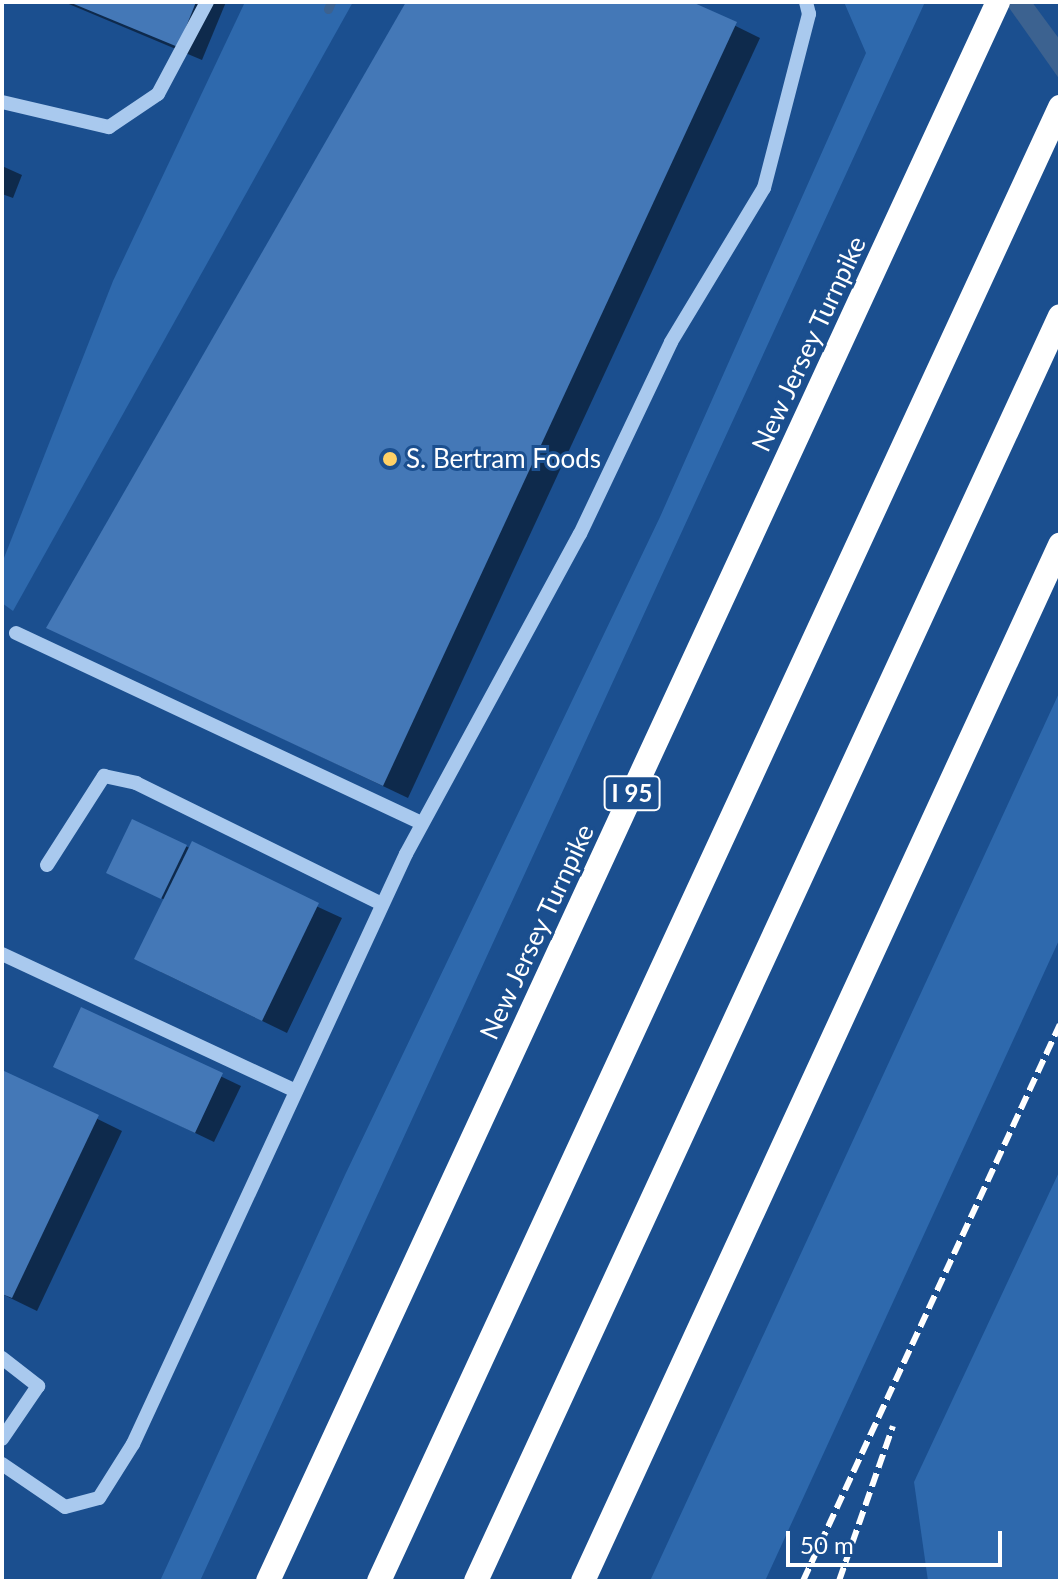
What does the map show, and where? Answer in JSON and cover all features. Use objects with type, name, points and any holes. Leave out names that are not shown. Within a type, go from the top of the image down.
[{"type":"highway","name":"New Jersey Turnpike","points":[[268,1581],[997,4]]},
{"type":"highway","points":[[379,1581],[1060,107]]},
{"type":"highway","points":[[476,1581],[1060,316]]},
{"type":"highway","points":[[583,1581],[1060,545]]},
{"type":"lane","points":[[2,102],[109,127],[158,94],[207,2]]},
{"type":"lane","points":[[2,1464],[65,1507],[99,1498],[133,1444],[422,823],[580,534],[671,342],[764,188],[809,14],[806,2]]},
{"type":"lane","points":[[16,633],[422,823]]},
{"type":"lane","points":[[47,865],[104,776],[136,783],[382,904]]},
{"type":"lane","points":[[2,954],[296,1091]]},
{"type":"lane","points":[[2,1358],[38,1386],[2,1439]]},
{"type":"shaded area","points":[[245,2],[353,2],[13,611],[2,603],[2,563],[113,281]]},
{"type":"shaded area","points":[[844,2],[925,2],[200,1581],[160,1581],[345,1175],[660,517],[866,53]]},
{"type":"shaded area","points":[[1005,2],[1032,2],[1060,40],[1060,80]]},
{"type":"shaded area","points":[[1060,691],[1060,938],[765,1581],[650,1581]]},
{"type":"shaded area","points":[[1060,1170],[1060,1581],[928,1581],[914,1482]]},
{"type":"building","points":[[69,2],[196,2],[178,47]]},
{"type":"building","points":[[406,2],[692,2],[737,22],[383,786],[46,628]]},
{"type":"building","points":[[132,819],[187,845],[161,899],[106,873]]},
{"type":"building","points":[[192,841],[319,903],[262,1021],[134,959]]},
{"type":"building","points":[[81,1007],[223,1073],[195,1133],[53,1067]]},
{"type":"building","points":[[2,1070],[99,1115],[12,1298],[2,1294]]},
{"type":"waterway","points":[[328,9],[331,2]]},
{"type":"railway","points":[[803,1581],[1060,1024]]},
{"type":"railway","points":[[839,1581],[893,1426]]},
{"type":"place","name":"S. Bertram Foods","points":[[390,459]]}]
